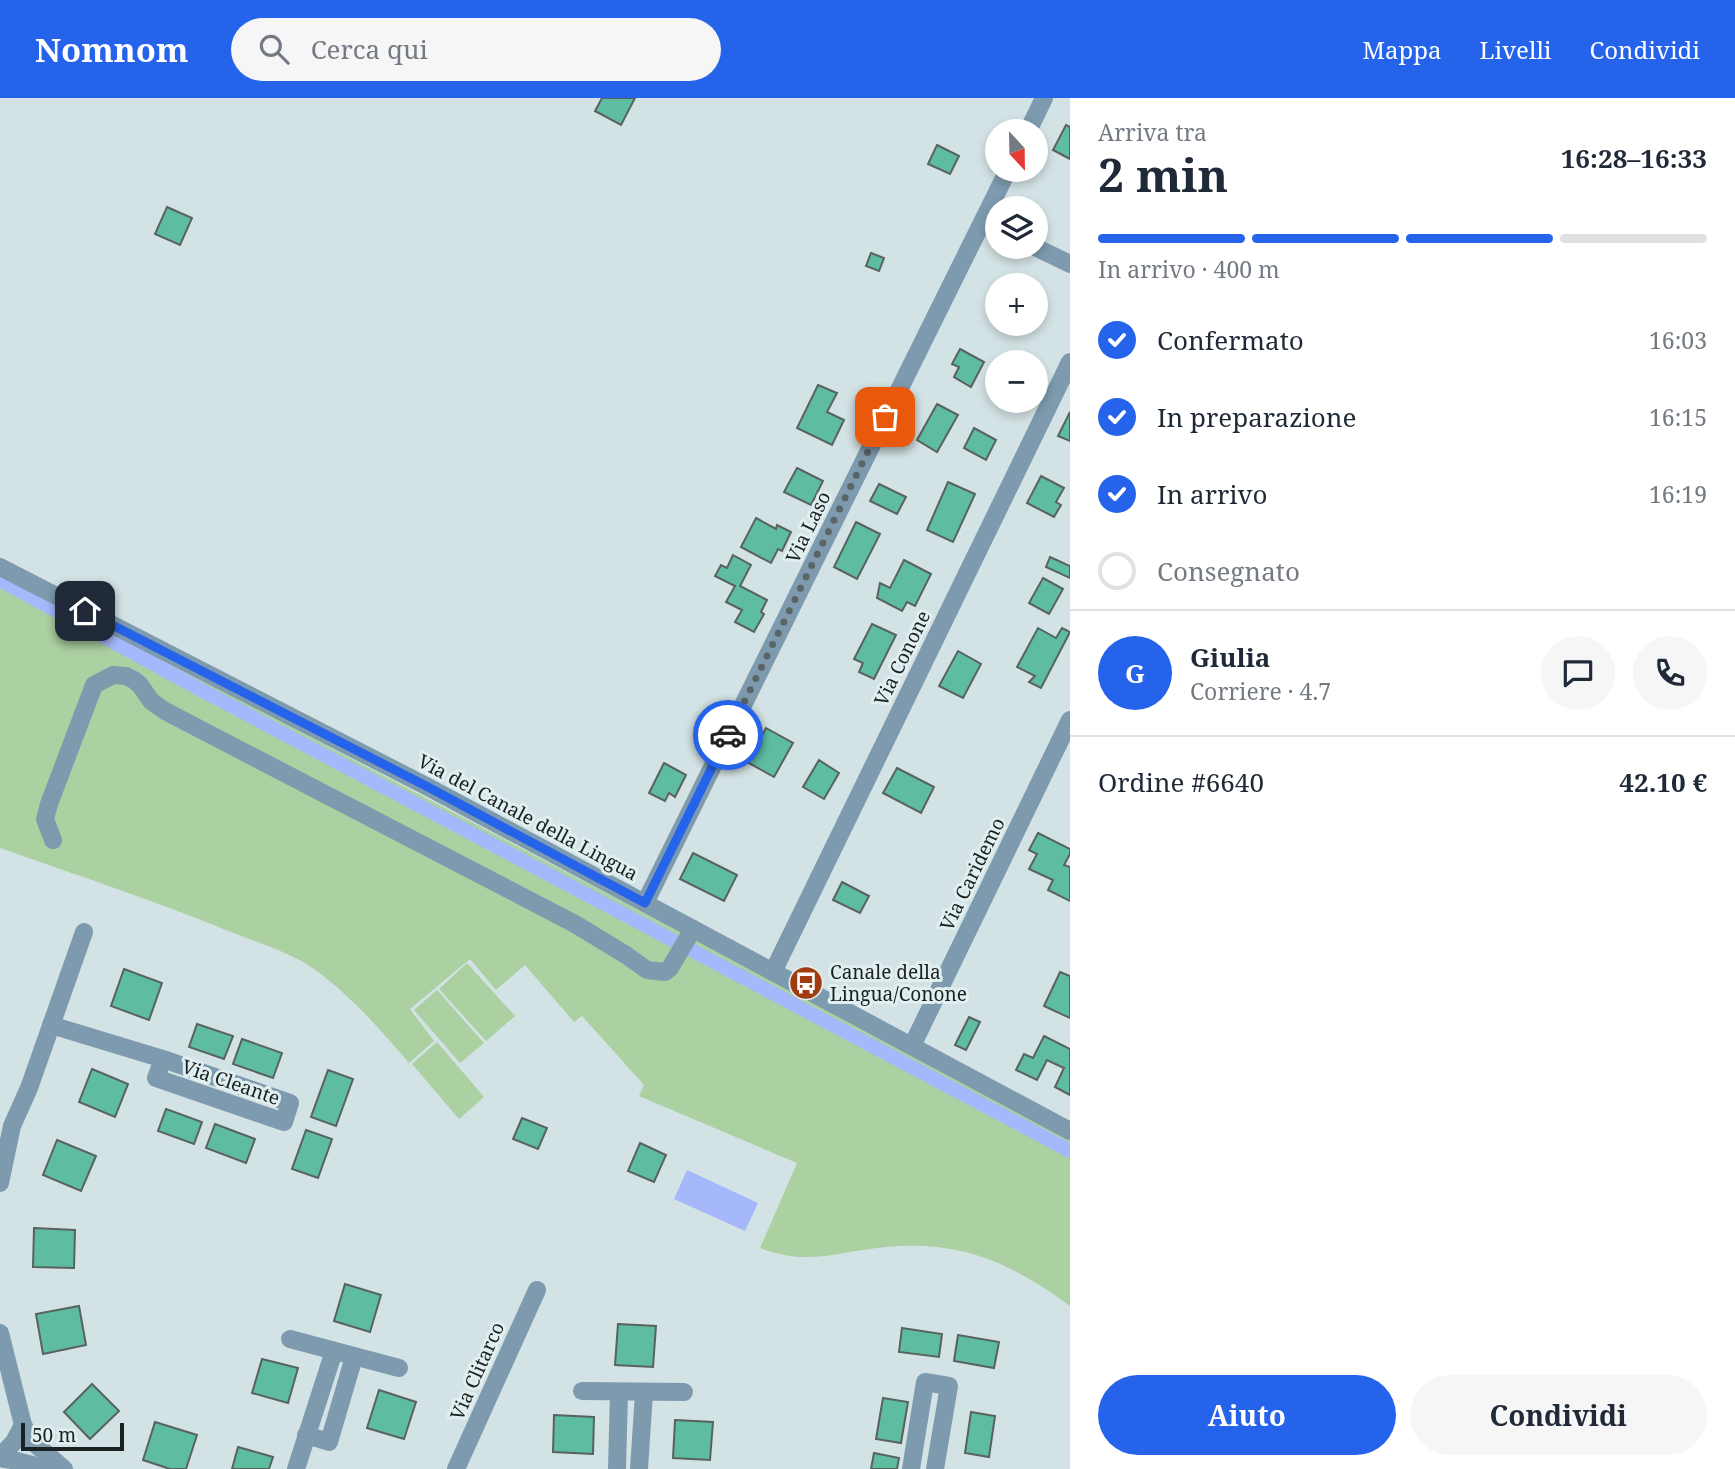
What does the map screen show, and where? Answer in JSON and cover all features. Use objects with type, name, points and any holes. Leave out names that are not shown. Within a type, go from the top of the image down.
[{"type":"street","points":[[1034,119],[1044,98]]},
{"type":"street","name":"Via Laso","points":[[645,903],[985,234]]},
{"type":"street","points":[[1048,253],[1070,264]]},
{"type":"street","name":"Via Conone","points":[[772,972],[1070,362]]},
{"type":"street","name":"Via del Canale della Lingua","points":[[0,567],[416,780],[645,903],[690,934],[772,972],[1070,1131]]},
{"type":"street","points":[[53,840],[45,819],[48,804],[94,685],[113,675],[126,676],[134,680],[151,701],[164,711],[575,924],[647,970],[664,972],[676,961],[690,934]]},
{"type":"street","name":"Via Caridemo","points":[[912,1046],[1070,720]]},
{"type":"street","points":[[0,1183],[12,1126],[29,1088],[84,932]]},
{"type":"street","name":"Via Cleante","points":[[51,1025],[163,1059],[290,1104],[284,1122],[156,1078],[163,1059]]},
{"type":"street","name":"Via Clitarco","points":[[456,1469],[537,1290]]},
{"type":"street","points":[[0,1332],[23,1425],[33,1442],[64,1469]]},
{"type":"street","points":[[290,1339],[399,1368]]},
{"type":"street","points":[[296,1469],[334,1352]]},
{"type":"street","points":[[306,1436],[328,1442],[354,1357]]},
{"type":"street","points":[[911,1469],[925,1382],[948,1386],[935,1469]]},
{"type":"street","points":[[582,1391],[684,1392]]},
{"type":"street","points":[[617,1469],[619,1393]]},
{"type":"street","points":[[639,1469],[643,1393]]},
{"type":"street","points":[[0,1458],[14,1442],[23,1425]]},
{"type":"street","points":[[0,1458],[47,1469]]},
{"type":"green space","points":[[0,573],[1070,1138],[1070,1306],[1006,1267],[962,1251],[939,1247],[886,1247],[809,1257],[778,1254],[760,1248],[797,1163],[639,1096],[644,1085],[582,1016],[574,1022],[525,965],[496,990],[470,959],[410,1009],[434,1041],[409,1063],[352,1001],[314,969],[295,958],[116,888],[0,848]]},
{"type":"green space","points":[[467,963],[515,1016],[486,1041],[439,989]]},
{"type":"green space","points":[[437,990],[484,1043],[460,1063],[414,1010]]},
{"type":"green space","points":[[437,1042],[484,1097],[459,1119],[412,1064]]},
{"type":"water","points":[[687,1170],[758,1203],[745,1231],[674,1199]]},
{"type":"building","points":[[602,98],[635,98],[621,125],[595,111]]},
{"type":"building","points":[[1066,125],[1070,127],[1070,159],[1053,150]]},
{"type":"building","points":[[937,145],[959,156],[950,174],[928,164]]},
{"type":"building","points":[[167,207],[192,218],[180,245],[155,234]]},
{"type":"building","points":[[871,253],[884,258],[879,271],[866,266]]},
{"type":"building","points":[[960,349],[984,362],[971,387],[954,377],[959,367],[952,364]]},
{"type":"building","points":[[818,385],[837,393],[827,412],[844,420],[832,445],[797,428]]},
{"type":"building","points":[[937,404],[958,415],[937,452],[917,440]]},
{"type":"building","points":[[1070,412],[1070,441],[1058,436]]},
{"type":"building","points":[[974,428],[996,440],[986,460],[964,448]]},
{"type":"building","points":[[797,468],[823,481],[811,505],[784,492]]},
{"type":"building","points":[[1041,476],[1064,488],[1056,502],[1061,505],[1054,517],[1027,503]]},
{"type":"building","points":[[948,482],[975,494],[953,542],[927,530]]},
{"type":"building","points":[[879,484],[906,497],[897,514],[870,501]]},
{"type":"building","points":[[756,518],[776,529],[777,525],[791,532],[782,551],[778,549],[771,563],[741,547]]},
{"type":"building","points":[[856,522],[880,534],[857,579],[834,567]]},
{"type":"building","points":[[733,555],[751,565],[740,586],[767,600],[761,612],[764,614],[754,632],[735,622],[742,610],[726,602],[735,586],[715,576],[721,565],[727,568]]},
{"type":"building","points":[[1050,557],[1070,566],[1070,578],[1046,567]]},
{"type":"building","points":[[904,560],[931,574],[915,606],[907,602],[902,611],[877,598],[880,583],[890,588]]},
{"type":"building","points":[[1043,578],[1063,589],[1049,614],[1029,603]]},
{"type":"building","points":[[872,624],[896,635],[874,679],[859,672],[863,663],[854,659]]},
{"type":"building","points":[[1038,628],[1056,638],[1062,628],[1070,632],[1041,688],[1029,682],[1035,676],[1017,667]]},
{"type":"building","points":[[958,651],[981,664],[963,698],[939,686]]},
{"type":"building","points":[[766,728],[793,743],[774,777],[747,762]]},
{"type":"building","points":[[819,760],[839,773],[824,799],[803,787]]},
{"type":"building","points":[[664,763],[686,775],[675,797],[669,793],[665,801],[649,793]]},
{"type":"building","points":[[897,768],[934,787],[921,813],[883,793]]},
{"type":"building","points":[[1038,833],[1070,849],[1064,865],[1070,867],[1070,901],[1048,890],[1053,880],[1029,869],[1037,854],[1029,850]]},
{"type":"building","points":[[693,853],[737,875],[724,901],[680,879]]},
{"type":"building","points":[[842,882],[869,896],[860,913],[833,900]]},
{"type":"building","points":[[124,969],[162,983],[149,1020],[111,1006]]},
{"type":"building","points":[[1060,972],[1070,976],[1070,1018],[1044,1006]]},
{"type":"building","points":[[969,1017],[980,1022],[966,1050],[955,1045]]},
{"type":"building","points":[[197,1024],[233,1036],[224,1059],[189,1047]]},
{"type":"building","points":[[1044,1036],[1070,1049],[1070,1095],[1055,1087],[1064,1068],[1047,1060],[1037,1080],[1016,1070],[1024,1054],[1033,1058]]},
{"type":"building","points":[[242,1039],[282,1053],[273,1078],[233,1064]]},
{"type":"building","points":[[92,1069],[128,1084],[115,1117],[79,1102]]},
{"type":"building","points":[[328,1070],[353,1079],[336,1126],[311,1117]]},
{"type":"building","points":[[166,1109],[202,1122],[194,1144],[158,1131]]},
{"type":"building","points":[[522,1118],[547,1128],[538,1149],[513,1139]]},
{"type":"building","points":[[215,1124],[255,1139],[246,1163],[206,1148]]},
{"type":"building","points":[[306,1130],[332,1139],[318,1178],[292,1169]]},
{"type":"building","points":[[57,1140],[96,1156],[81,1191],[43,1175]]},
{"type":"building","points":[[640,1143],[666,1155],[654,1182],[628,1171]]},
{"type":"building","points":[[34,1228],[75,1230],[74,1268],[33,1267]]},
{"type":"building","points":[[345,1284],[381,1295],[370,1332],[334,1321]]},
{"type":"building","points":[[79,1306],[86,1345],[43,1354],[36,1314]]},
{"type":"building","points":[[618,1324],[656,1326],[653,1367],[615,1365]]},
{"type":"building","points":[[902,1328],[942,1334],[939,1357],[899,1352]]},
{"type":"building","points":[[958,1335],[999,1342],[994,1368],[954,1361]]},
{"type":"building","points":[[262,1359],[298,1368],[288,1403],[252,1393]]},
{"type":"building","points":[[92,1384],[119,1411],[90,1439],[64,1412]]},
{"type":"building","points":[[379,1390],[416,1402],[404,1439],[367,1428]]},
{"type":"building","points":[[883,1398],[908,1402],[901,1443],[876,1439]]},
{"type":"building","points":[[971,1412],[995,1416],[989,1457],[965,1453]]},
{"type":"building","points":[[554,1415],[594,1417],[593,1454],[553,1452]]},
{"type":"building","points":[[675,1420],[713,1422],[710,1460],[673,1458]]},
{"type":"building","points":[[155,1422],[197,1435],[186,1469],[170,1469],[143,1460]]},
{"type":"building","points":[[238,1447],[273,1457],[269,1469],[232,1469]]},
{"type":"building","points":[[874,1453],[899,1458],[897,1469],[871,1469]]},
{"type":"waterway","points":[[0,580],[203,691],[1070,1151]]},
{"type":"way so far","points":[[728,735],[885,417]]},
{"type":"place","name":"Canale della Lingua/Conone","points":[[806,983]]},
{"type":"route","points":[[85,611],[428,787],[645,903],[728,735]]}]
